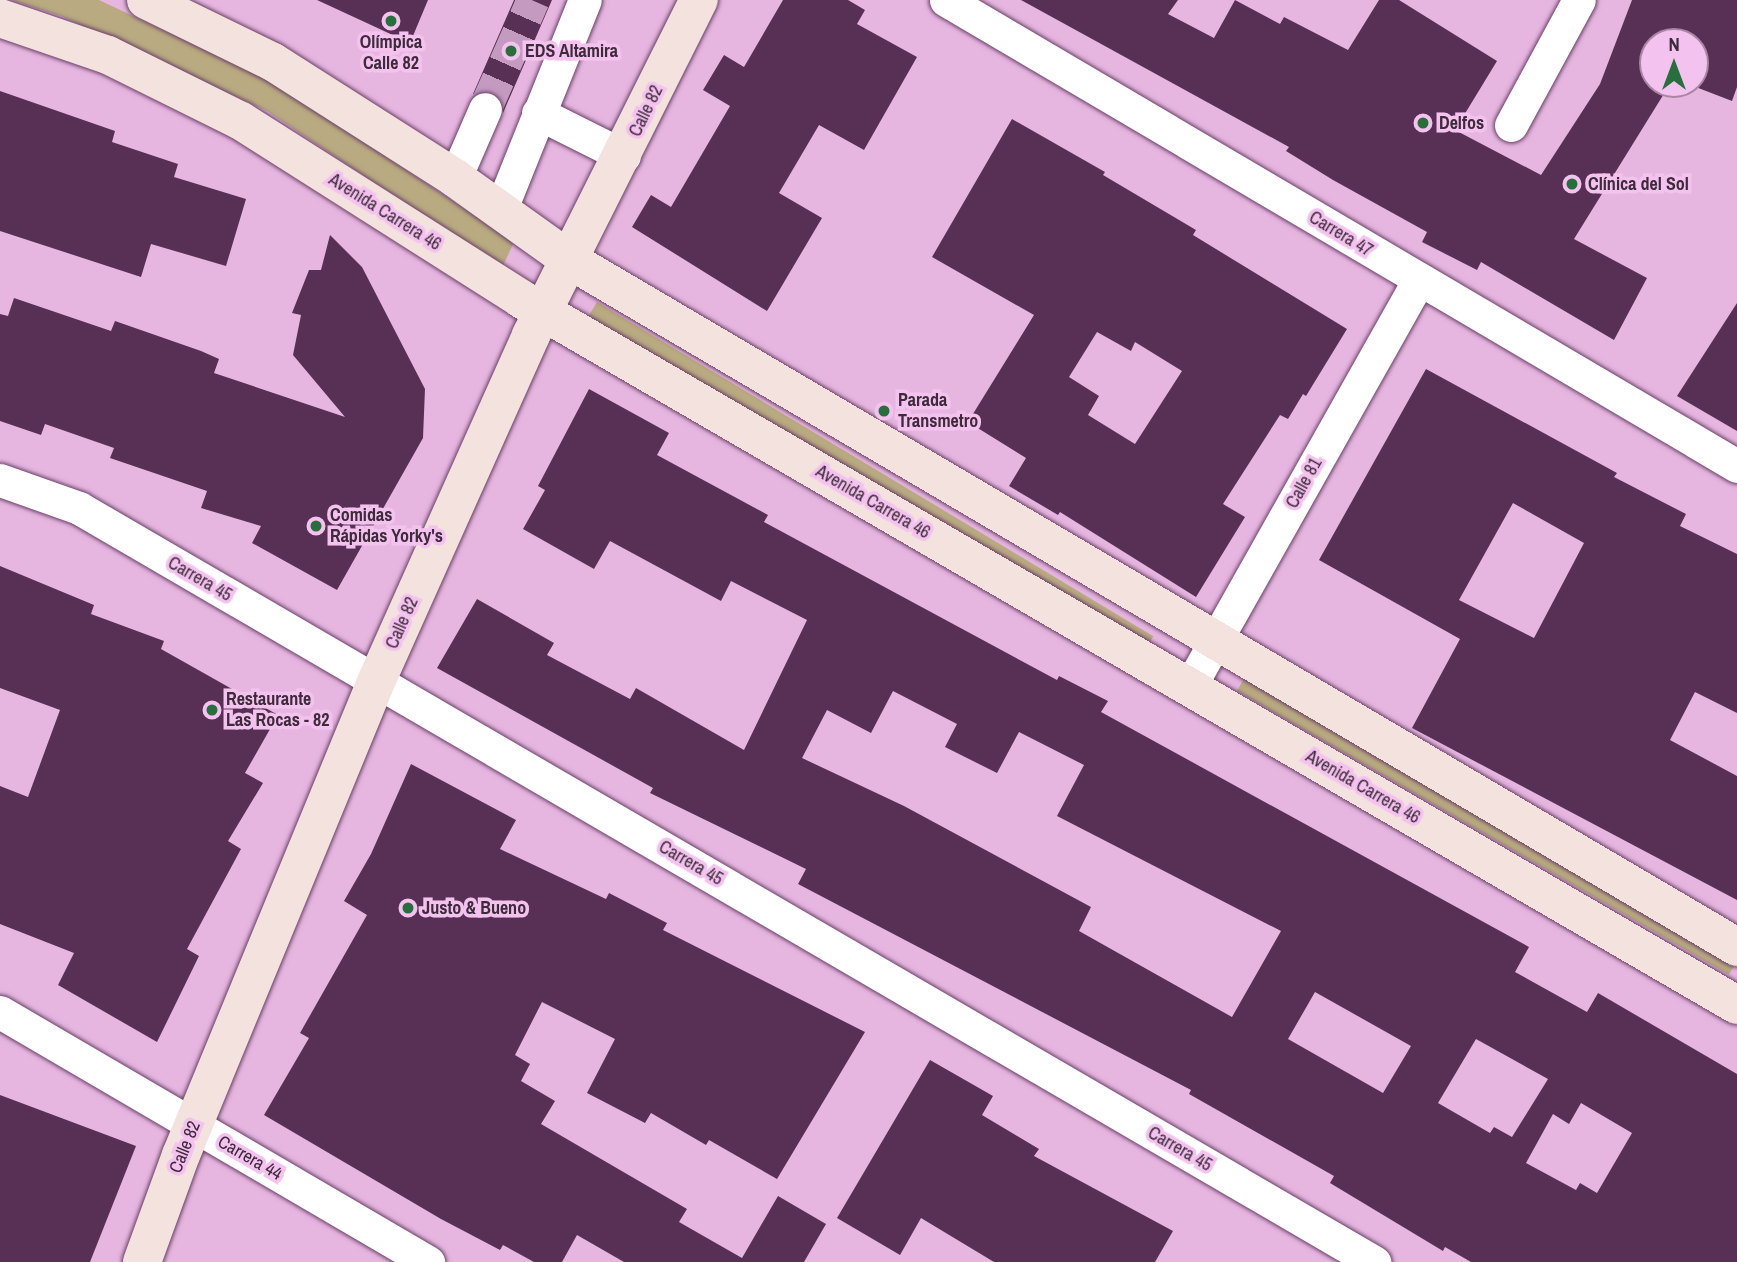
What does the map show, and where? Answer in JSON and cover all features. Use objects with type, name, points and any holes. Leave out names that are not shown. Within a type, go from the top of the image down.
[{"type":"main road","points":[[146,0],[273,62],[455,178],[571,261],[1737,947]]},
{"type":"main road","name":"Calle 82","points":[[142,1262],[193,1125],[376,681],[544,312],[624,156],[699,0]]},
{"type":"main road","name":"Avenida Carrera 46","points":[[0,18],[108,55],[241,121],[544,312],[1737,1004]]},
{"type":"street","points":[[500,211],[584,0]]},
{"type":"street","name":"Carrera 47","points":[[946,0],[1737,466]]},
{"type":"street","points":[[1511,125],[1578,0]]},
{"type":"street","points":[[455,178],[485,109]]},
{"type":"street","points":[[538,113],[624,156]]},
{"type":"street","name":"Calle 81","points":[[1190,686],[1419,279]]},
{"type":"street","name":"Carrera 45","points":[[0,480],[79,508],[1374,1262]]},
{"type":"street","name":"Carrera 44","points":[[0,1012],[428,1262]]},
{"type":"shaded area","points":[[11,0],[99,0],[277,84],[514,242],[502,268],[267,111],[61,16]]},
{"type":"shaded area","points":[[597,302],[1153,636],[1145,651],[588,317]]},
{"type":"shaded area","points":[[1245,677],[1737,961],[1729,975],[1237,691]]},
{"type":"building","name":"Olímpica Calle 82","points":[[317,0],[428,0],[410,43]]},
{"type":"building","name":"EDS Altamira","points":[[514,0],[552,0],[503,113],[501,98],[493,92],[473,94]]},
{"type":"building","points":[[783,0],[848,0],[865,10],[857,24],[917,57],[864,150],[819,125],[779,193],[822,218],[767,311],[632,227],[651,195],[671,207],[730,106],[703,90],[724,55],[744,67]]},
{"type":"building","points":[[1021,0],[1178,0],[1168,14],[1214,38],[1235,0],[1280,24],[1284,17],[1348,50],[1379,0],[1399,0],[1497,61],[1455,130],[1541,175],[1600,84],[1632,0],[1737,0],[1737,87],[1732,101],[1709,92],[1709,28],[1639,28],[1639,98],[1661,98],[1574,239],[1647,278],[1614,340],[1481,262],[1477,270],[1422,242],[1427,232],[1333,180],[1286,151],[1289,147]]},
{"type":"building","points":[[0,91],[115,131],[112,142],[178,164],[174,177],[246,199],[226,266],[151,244],[141,277],[0,231]]},
{"type":"building","points":[[1012,119],[1105,172],[1103,175],[1196,230],[1193,235],[1347,329],[1306,396],[1303,394],[1288,419],[1280,415],[1223,504],[1245,517],[1196,597],[1060,512],[1058,515],[1009,486],[1026,458],[968,422],[1034,315],[932,257]],"holes":[[[1097,332],[1131,351],[1135,342],[1182,371],[1135,444],[1088,415],[1099,396],[1069,377]]]},
{"type":"building","points":[[330,235],[362,267],[425,389],[423,438],[337,590],[252,543],[261,526],[201,508],[207,491],[110,458],[114,448],[45,424],[41,435],[0,421],[0,314],[8,316],[14,298],[111,331],[115,321],[201,351],[219,359],[214,373],[345,417],[293,355],[301,315],[292,313],[309,270],[321,270]]},
{"type":"building","points":[[1737,303],[1737,431],[1677,396]]},
{"type":"building","points":[[1426,369],[1617,473],[1614,477],[1686,514],[1680,526],[1737,554],[1737,713],[1695,692],[1670,740],[1737,776],[1737,900],[1412,728],[1460,639],[1319,560]],"holes":[[[1513,503],[1584,543],[1534,638],[1459,600]]]},
{"type":"building","points":[[589,389],[669,433],[657,455],[768,515],[764,522],[1057,680],[1059,676],[1108,701],[1101,712],[1529,947],[1515,972],[1587,1012],[1598,993],[1737,1074],[1737,1262],[1471,1262],[1445,1247],[1443,1251],[1330,1183],[1334,1176],[1189,1094],[1191,1090],[798,884],[806,869],[650,793],[653,788],[437,668],[477,599],[554,643],[547,655],[630,699],[636,688],[744,750],[807,620],[731,581],[721,601],[610,541],[594,569],[523,529],[545,490],[538,486]],"holes":[[[893,691],[957,724],[945,747],[997,773],[1019,732],[1084,765],[1057,816],[1281,931],[1232,1017],[1079,931],[1091,907],[904,806],[802,758],[827,710],[871,733]],[[1315,992],[1411,1046],[1383,1093],[1288,1039]],[[1476,1039],[1548,1079],[1512,1137],[1494,1127],[1490,1133],[1438,1103]],[[1581,1103],[1632,1133],[1597,1193],[1580,1183],[1576,1190],[1526,1163],[1553,1114],[1569,1124]]]},
{"type":"building","points":[[0,566],[94,605],[91,614],[164,641],[161,649],[278,715],[245,773],[263,783],[228,841],[241,849],[187,949],[199,956],[157,1042],[58,985],[74,953],[0,924],[0,786],[28,797],[60,710],[0,688]]},
{"type":"building","points":[[411,764],[516,820],[500,849],[606,899],[609,893],[667,923],[663,930],[865,1032],[777,1179],[709,1140],[706,1145],[651,1113],[645,1123],[587,1093],[615,1039],[542,1002],[515,1055],[530,1064],[521,1081],[555,1101],[541,1124],[687,1209],[679,1222],[742,1258],[778,1196],[826,1224],[804,1262],[624,1262],[577,1235],[562,1262],[534,1262],[503,1245],[500,1250],[441,1219],[264,1115],[309,1038],[300,1033],[367,915],[344,901],[371,854]]},
{"type":"building","points":[[930,1060],[993,1096],[982,1115],[1039,1149],[1034,1156],[1173,1231],[1155,1262],[994,1262],[921,1218],[900,1255],[837,1218]]},
{"type":"building","points":[[0,1095],[136,1146],[90,1262],[0,1262]]},
{"type":"tunnel","points":[[485,109],[533,0]]},
{"type":"place","name":"Olímpica Calle 82","points":[[391,21]]},
{"type":"place","name":"EDS Altamira","points":[[511,51]]},
{"type":"place","name":"Delfos","points":[[1423,123]]},
{"type":"place","name":"Clínica del Sol","points":[[1572,184]]},
{"type":"place","name":"Parada Transmetro","points":[[884,411]]},
{"type":"place","name":"Comidas Rápidas Yorky's","points":[[316,526]]},
{"type":"place","name":"Restaurante Las Rocas - 82","points":[[212,710]]},
{"type":"place","name":"Justo & Bueno","points":[[408,908]]}]
